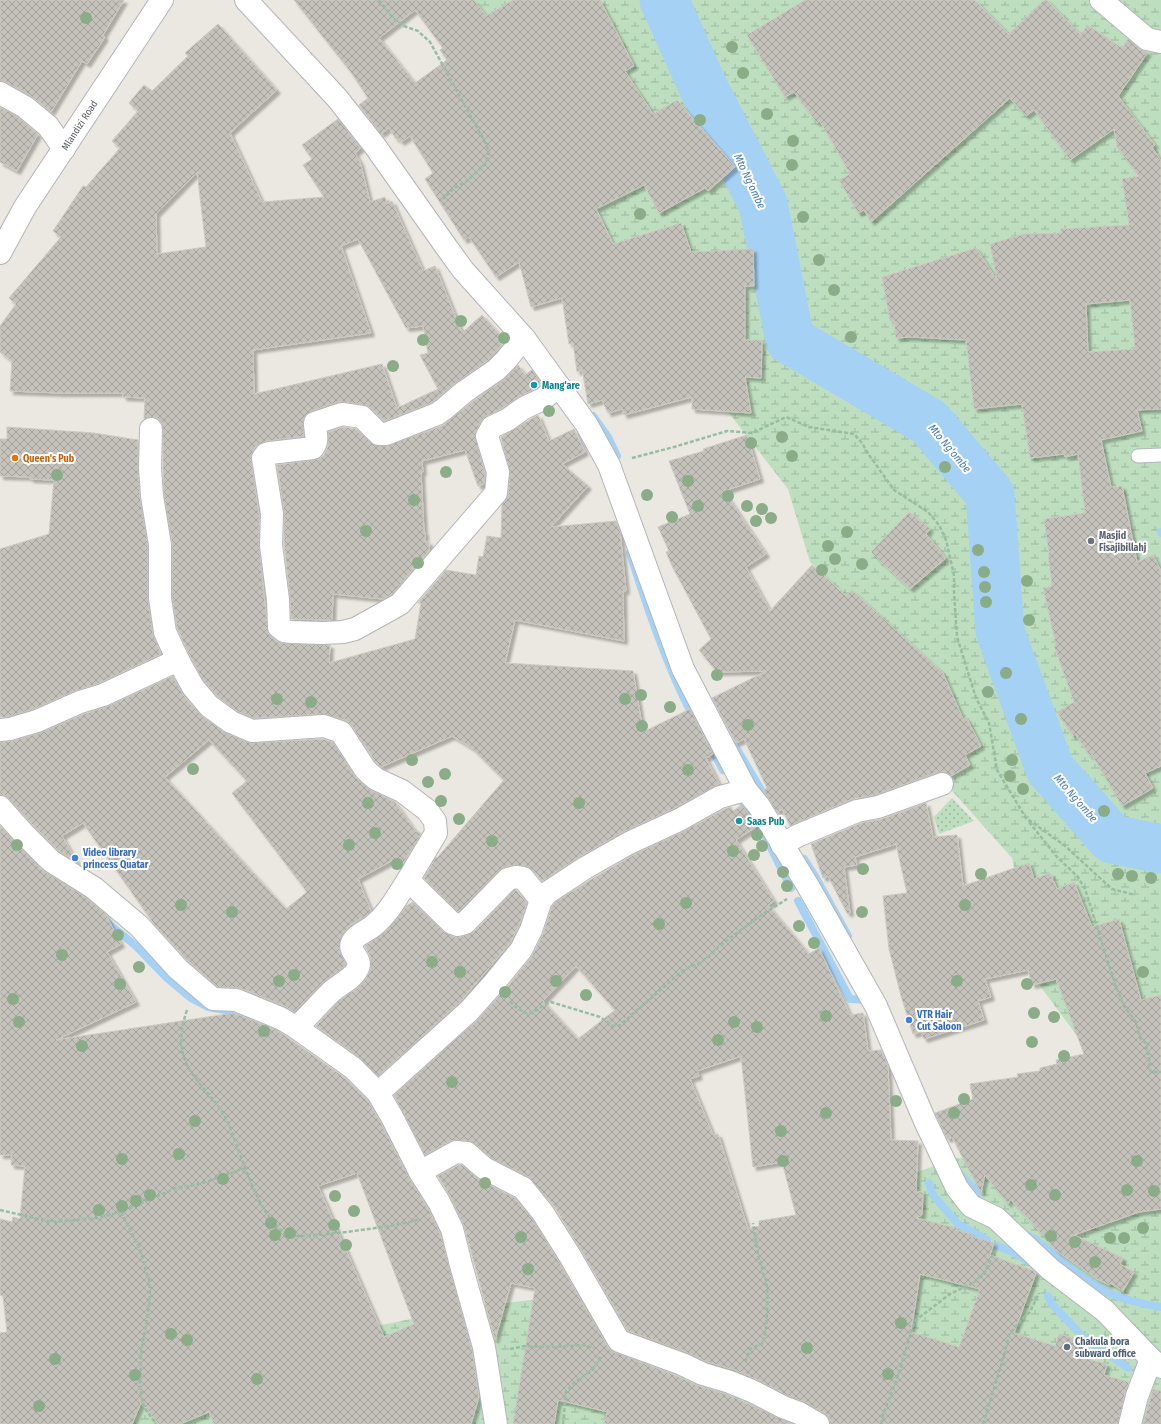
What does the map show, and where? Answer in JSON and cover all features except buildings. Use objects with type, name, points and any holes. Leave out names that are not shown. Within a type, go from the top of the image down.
[{"type":"street","name":"Mlandizi Road","points":[[0,253],[25,207],[162,0]]},
{"type":"street","points":[[246,0],[337,98],[375,146],[463,270],[524,338],[587,425],[609,465],[683,669],[746,790],[759,806],[808,886],[876,1006],[925,1121],[958,1188],[971,1206],[996,1218],[1050,1269],[1105,1312],[1156,1363],[1137,1396],[1130,1424]]},
{"type":"street","points":[[1102,0],[1148,39],[1161,42]]},
{"type":"street","points":[[0,93],[25,107],[48,126],[64,149]]},
{"type":"street","points":[[524,338],[496,370],[464,392],[437,414],[386,434],[378,434],[362,417],[342,414],[315,423],[317,439],[313,448],[266,454],[263,458],[272,514],[271,545],[278,600],[279,627],[291,632],[343,632],[355,629],[400,604],[496,493],[498,472],[487,436],[492,427],[507,420],[560,386]]},
{"type":"street","points":[[151,429],[150,468],[152,496],[160,546],[160,598],[165,632],[178,660],[194,687],[209,706],[231,722],[252,731],[324,726],[341,732],[365,769],[370,774],[376,779],[402,791],[427,810],[435,821],[436,833],[389,910],[373,926],[354,939],[352,943],[352,950],[359,959],[359,967],[355,974],[332,992],[301,1023],[294,1026]]},
{"type":"street","points":[[0,730],[10,729],[37,721],[80,702],[103,694],[178,660]]},
{"type":"street","points":[[782,845],[797,836],[856,811],[878,807],[942,784]]},
{"type":"street","points":[[378,1093],[469,1011],[494,983],[521,950],[531,930],[541,900],[547,893],[579,872],[629,843],[679,820],[720,797],[746,790]]},
{"type":"street","points":[[0,807],[24,834],[52,861],[94,888],[139,926],[178,969],[213,999],[236,1000],[280,1018],[294,1026],[353,1068],[378,1093],[420,1172],[439,1202],[452,1229],[484,1347],[496,1424]]},
{"type":"street","points":[[408,880],[452,923],[458,925],[465,923],[508,879],[516,877],[523,878],[541,900]]},
{"type":"street","points":[[420,1172],[456,1152],[467,1152],[484,1168],[523,1188],[543,1213],[570,1256],[614,1343],[682,1364],[703,1374],[740,1386],[783,1407],[799,1413],[818,1424]]},
{"type":"lane","points":[[1138,456],[1161,455]]},
{"type":"path","points":[[379,0],[394,18],[404,26],[418,31],[430,42],[489,152],[486,163],[467,180],[453,189],[443,199],[443,205]]},
{"type":"path","points":[[609,465],[727,431],[752,433],[786,417],[809,427],[854,434],[862,443],[894,490],[928,512],[939,525],[946,540],[954,575],[958,637],[976,698],[989,723],[998,770],[1026,818],[1057,857],[1078,877],[1085,889],[1122,1005],[1136,1022],[1141,1040],[1145,1042],[1151,1072],[1161,1072]]},
{"type":"path","points":[[1026,818],[1064,845],[1112,888],[1135,895]]},
{"type":"path","points":[[494,983],[513,1005],[526,1014],[533,1013],[551,1002],[600,1017],[613,1026],[619,1026],[681,972],[691,966],[697,965],[718,947],[760,916],[808,886]]},
{"type":"path","points":[[195,982],[180,1033],[183,1054],[195,1079],[225,1117],[245,1168],[269,1216],[279,1230],[290,1236],[358,1230],[417,1220],[428,1215],[439,1202]]},
{"type":"path","points":[[0,1210],[52,1222],[98,1218],[122,1212],[176,1188],[200,1184],[245,1168]]},
{"type":"path","points":[[122,1212],[139,1247],[149,1281],[150,1293],[141,1353],[140,1388],[144,1407],[156,1424]]},
{"type":"path","points":[[881,1424],[916,1320],[950,1294],[973,1283],[984,1274],[994,1251],[998,1246],[1001,1231],[1000,1222]]},
{"type":"path","points":[[740,1386],[745,1361],[750,1349],[763,1343],[765,1338],[767,1298],[766,1279],[763,1274],[762,1265],[759,1261],[753,1223]]},
{"type":"path","points":[[983,1424],[1009,1335],[1030,1312],[1050,1269]]},
{"type":"path","points":[[484,1347],[505,1350],[525,1346],[552,1347],[585,1345],[601,1350],[614,1343]]},
{"type":"path","points":[[562,1424],[566,1392],[574,1382],[592,1370],[614,1343]]},
{"type":"green space","points":[[413,0],[1161,0],[1161,1424],[0,1424],[0,1342],[197,1363],[464,1308],[597,1292],[955,1158],[1102,1152],[1098,1064],[1040,986],[1012,858],[914,748],[865,613],[810,562],[788,489],[649,310],[554,128]]},
{"type":"green space","points":[[952,798],[974,821],[939,834],[934,817]]},
{"type":"waterway","name":"Mto Ng'ombe","points":[[664,0],[703,87],[763,204],[790,340],[929,422],[990,494],[1000,631],[1050,769],[1112,839],[1161,849]]},
{"type":"waterway","points":[[593,416],[608,437],[617,456]]},
{"type":"waterway","points":[[630,553],[654,625],[674,677],[723,770]]},
{"type":"waterway","points":[[735,746],[770,805]]},
{"type":"waterway","points":[[741,800],[763,832],[791,888]]},
{"type":"waterway","points":[[17,839],[23,849],[37,861]]},
{"type":"waterway","points":[[804,859],[848,936]]},
{"type":"waterway","points":[[46,869],[67,888]]},
{"type":"waterway","points":[[798,901],[850,999],[870,1000]]},
{"type":"waterway","points":[[104,920],[136,946],[167,978],[191,998],[208,1007],[236,1012],[247,1021]]},
{"type":"waterway","points":[[960,1174],[978,1194]]},
{"type":"waterway","points":[[929,1183],[933,1195],[958,1224],[987,1240]]},
{"type":"waterway","points":[[1026,1235],[1035,1239],[1079,1275],[1097,1287],[1113,1295],[1140,1303],[1161,1307]]},
{"type":"waterway","points":[[998,1246],[1015,1253],[1027,1261]]},
{"type":"waterway","points":[[1048,1296],[1051,1303],[1082,1336],[1128,1368]]},
{"type":"place","name":"Mang'are","points":[[534,385]]},
{"type":"place","name":"Queen's Pub","points":[[15,458]]},
{"type":"place","name":"Masjid Fisajibillahj","points":[[1091,541]]},
{"type":"place","name":"Saas Pub","points":[[739,821]]},
{"type":"place","name":"Video library princess Quatar","points":[[75,858]]},
{"type":"place","name":"VTR Hair Cut Saloon","points":[[909,1020]]},
{"type":"place","name":"Chakula bora subward office","points":[[1067,1347]]}]
